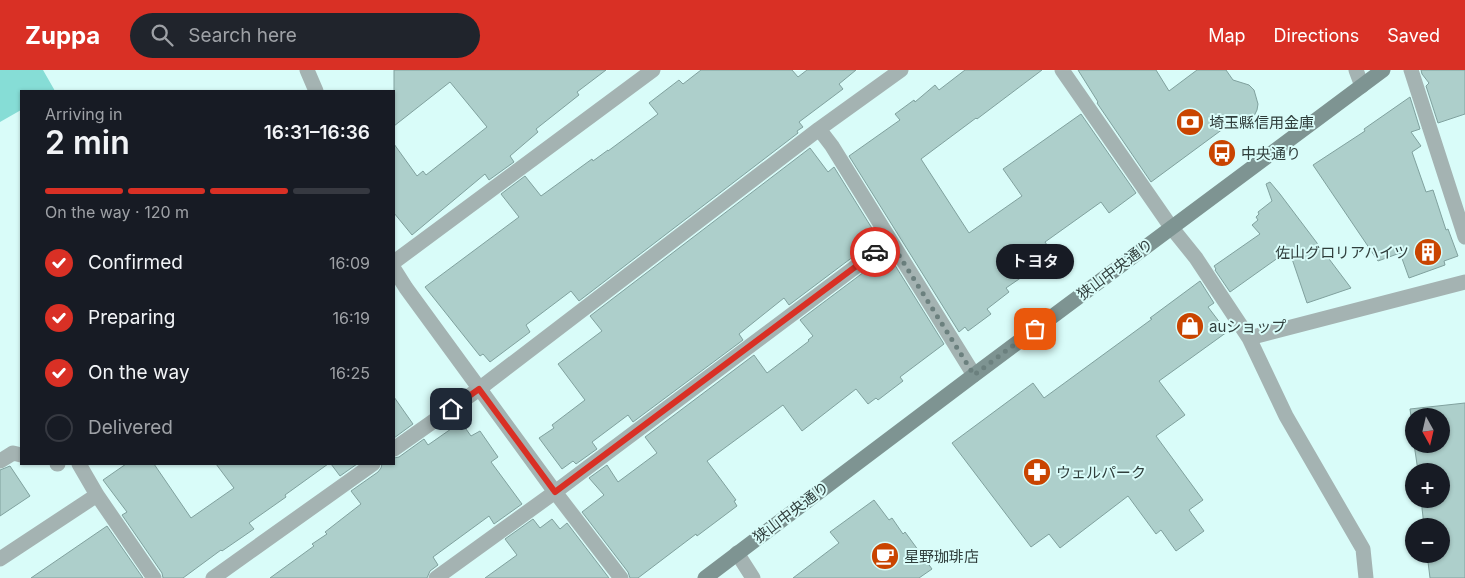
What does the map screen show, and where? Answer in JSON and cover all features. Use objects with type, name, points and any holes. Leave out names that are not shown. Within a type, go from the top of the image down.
[{"type":"street","points":[[307,70],[316,90]]},
{"type":"street","points":[[395,261],[653,70]]},
{"type":"street","points":[[395,448],[479,389],[819,129],[901,70]]},
{"type":"street","points":[[1062,70],[1171,227],[1196,258],[1249,338],[1286,416],[1363,549],[1366,578]]},
{"type":"street","points":[[1356,70],[1362,86]]},
{"type":"street","name":"狭山中央通り","points":[[705,578],[1383,70]]},
{"type":"street","points":[[1411,70],[1465,237]]},
{"type":"street","points":[[819,129],[832,146],[974,375]]},
{"type":"street","points":[[436,578],[555,492],[890,241]]},
{"type":"street","points":[[395,271],[479,389],[621,578]]},
{"type":"street","points":[[1249,338],[1465,282]]},
{"type":"street","points":[[0,461],[13,453],[20,455]]},
{"type":"street","points":[[80,465],[97,495],[154,578]]},
{"type":"street","points":[[213,578],[373,465]]},
{"type":"street","points":[[0,559],[97,495]]},
{"type":"street","points":[[737,553],[753,578]]},
{"type":"shaded area","points":[[0,70],[43,70],[54,90],[20,90],[20,111],[0,122]]},
{"type":"building","points":[[394,70],[606,70],[577,92],[579,95],[536,129],[538,132],[510,156],[514,162],[489,180],[485,174],[412,235],[395,214],[395,145],[417,176],[423,171],[426,175],[487,127],[450,82],[395,125]]},
{"type":"building","points":[[701,70],[792,70],[798,77],[807,70],[856,70],[839,84],[843,89],[799,122],[803,127],[797,131],[798,133],[579,301],[571,291],[526,325],[530,332],[490,362],[483,354],[480,356],[425,287],[519,217],[501,194],[525,176],[541,196],[592,159],[593,161],[608,151],[658,114],[649,103],[679,80],[683,84]]},
{"type":"building","points":[[965,70],[1042,70],[921,159],[969,233],[1022,196],[1003,169],[1081,114],[1136,193],[1109,213],[1101,202],[1045,242],[1054,255],[1006,288],[1009,292],[987,309],[991,314],[968,331],[965,327],[959,332],[849,156],[900,120],[895,114],[914,100],[915,102],[935,85],[939,90]]},
{"type":"building","points":[[1078,70],[1156,70],[1169,91],[1197,70],[1226,70],[1233,80],[1249,85],[1254,90],[1258,104],[1257,110],[1250,120],[1237,124],[1231,123],[1151,182],[1097,103]]},
{"type":"building","points":[[1421,70],[1465,70],[1465,114],[1438,123],[1426,86],[1429,83]]},
{"type":"building","points":[[1410,97],[1420,129],[1411,132],[1421,146],[1412,152],[1426,192],[1433,190],[1446,230],[1448,229],[1458,256],[1444,261],[1445,265],[1409,278],[1400,253],[1378,261],[1313,165],[1365,131],[1364,129]]},
{"type":"building","points":[[810,148],[828,172],[834,167],[878,238],[789,305],[784,298],[739,334],[743,340],[633,422],[628,415],[592,442],[597,449],[576,464],[573,461],[562,469],[539,438],[554,428],[552,425],[585,400],[558,364],[602,331],[590,316]]},
{"type":"building","points":[[1270,182],[1351,288],[1307,303],[1289,250],[1230,292],[1214,266],[1260,234],[1252,225],[1258,220],[1256,217],[1259,214],[1258,212],[1272,201],[1266,184]]},
{"type":"building","points":[[888,254],[944,344],[900,377],[903,381],[878,400],[876,398],[868,404],[856,389],[802,431],[783,405],[707,461],[736,500],[734,501],[737,506],[638,578],[630,578],[628,572],[582,512],[604,495],[589,478],[607,465],[618,482],[657,453],[645,437],[754,355],[767,373],[813,336],[800,320]]},
{"type":"building","points":[[1200,281],[1214,303],[1208,307],[1227,332],[1159,381],[1185,415],[1156,436],[1203,500],[1189,510],[1204,531],[1176,551],[1161,530],[1156,534],[1128,496],[1060,548],[1049,534],[1031,547],[952,443],[1033,383],[1044,398],[1152,319],[1150,318]]},
{"type":"building","points":[[395,398],[413,424],[395,437]]},
{"type":"building","points":[[1465,403],[1465,578],[1430,578],[1428,563],[1450,563],[1450,518],[1423,518],[1422,508],[1450,508],[1450,463],[1417,463],[1415,453],[1450,453],[1450,408],[1419,408]]},
{"type":"building","points":[[461,422],[471,436],[480,431],[498,457],[491,462],[522,504],[494,524],[489,516],[433,557],[438,565],[430,571],[427,578],[270,578],[314,546],[312,544],[327,534],[325,532],[361,504],[351,491],[378,472],[382,465],[395,465],[395,458],[399,457],[424,439],[428,445]]},
{"type":"building","points":[[125,465],[155,465],[191,518],[234,488],[217,465],[327,465],[249,523],[254,529],[183,578],[163,578],[162,573],[122,515],[127,512],[103,480]]},
{"type":"building","points":[[332,465],[356,465],[340,476]]},
{"type":"building","points":[[10,466],[30,496],[0,516],[0,470]]},
{"type":"building","points":[[874,500],[889,520],[892,518],[903,534],[905,532],[932,569],[919,578],[793,578],[839,543],[830,532]]},
{"type":"building","points":[[533,519],[540,528],[552,519],[560,529],[567,523],[609,578],[485,578],[517,555],[505,539]]},
{"type":"building","points":[[107,526],[143,578],[31,578]]},
{"type":"way so far","points":[[875,252],[890,241],[974,375],[1035,329]]},
{"type":"place","name":"埼玉縣信用金庫","points":[[1190,122]]},
{"type":"place","name":"中央通り","points":[[1222,153]]},
{"type":"place","name":"佐山グロリアハイツ","points":[[1428,252]]},
{"type":"place","name":"auショップ","points":[[1190,326]]},
{"type":"place","name":"トヨタ","points":[[1035,329]]},
{"type":"place","name":"ウェルパーク","points":[[1037,472]]},
{"type":"place","name":"星野珈琲店","points":[[885,556]]},
{"type":"route","points":[[451,409],[479,389],[555,492],[875,252]]}]
